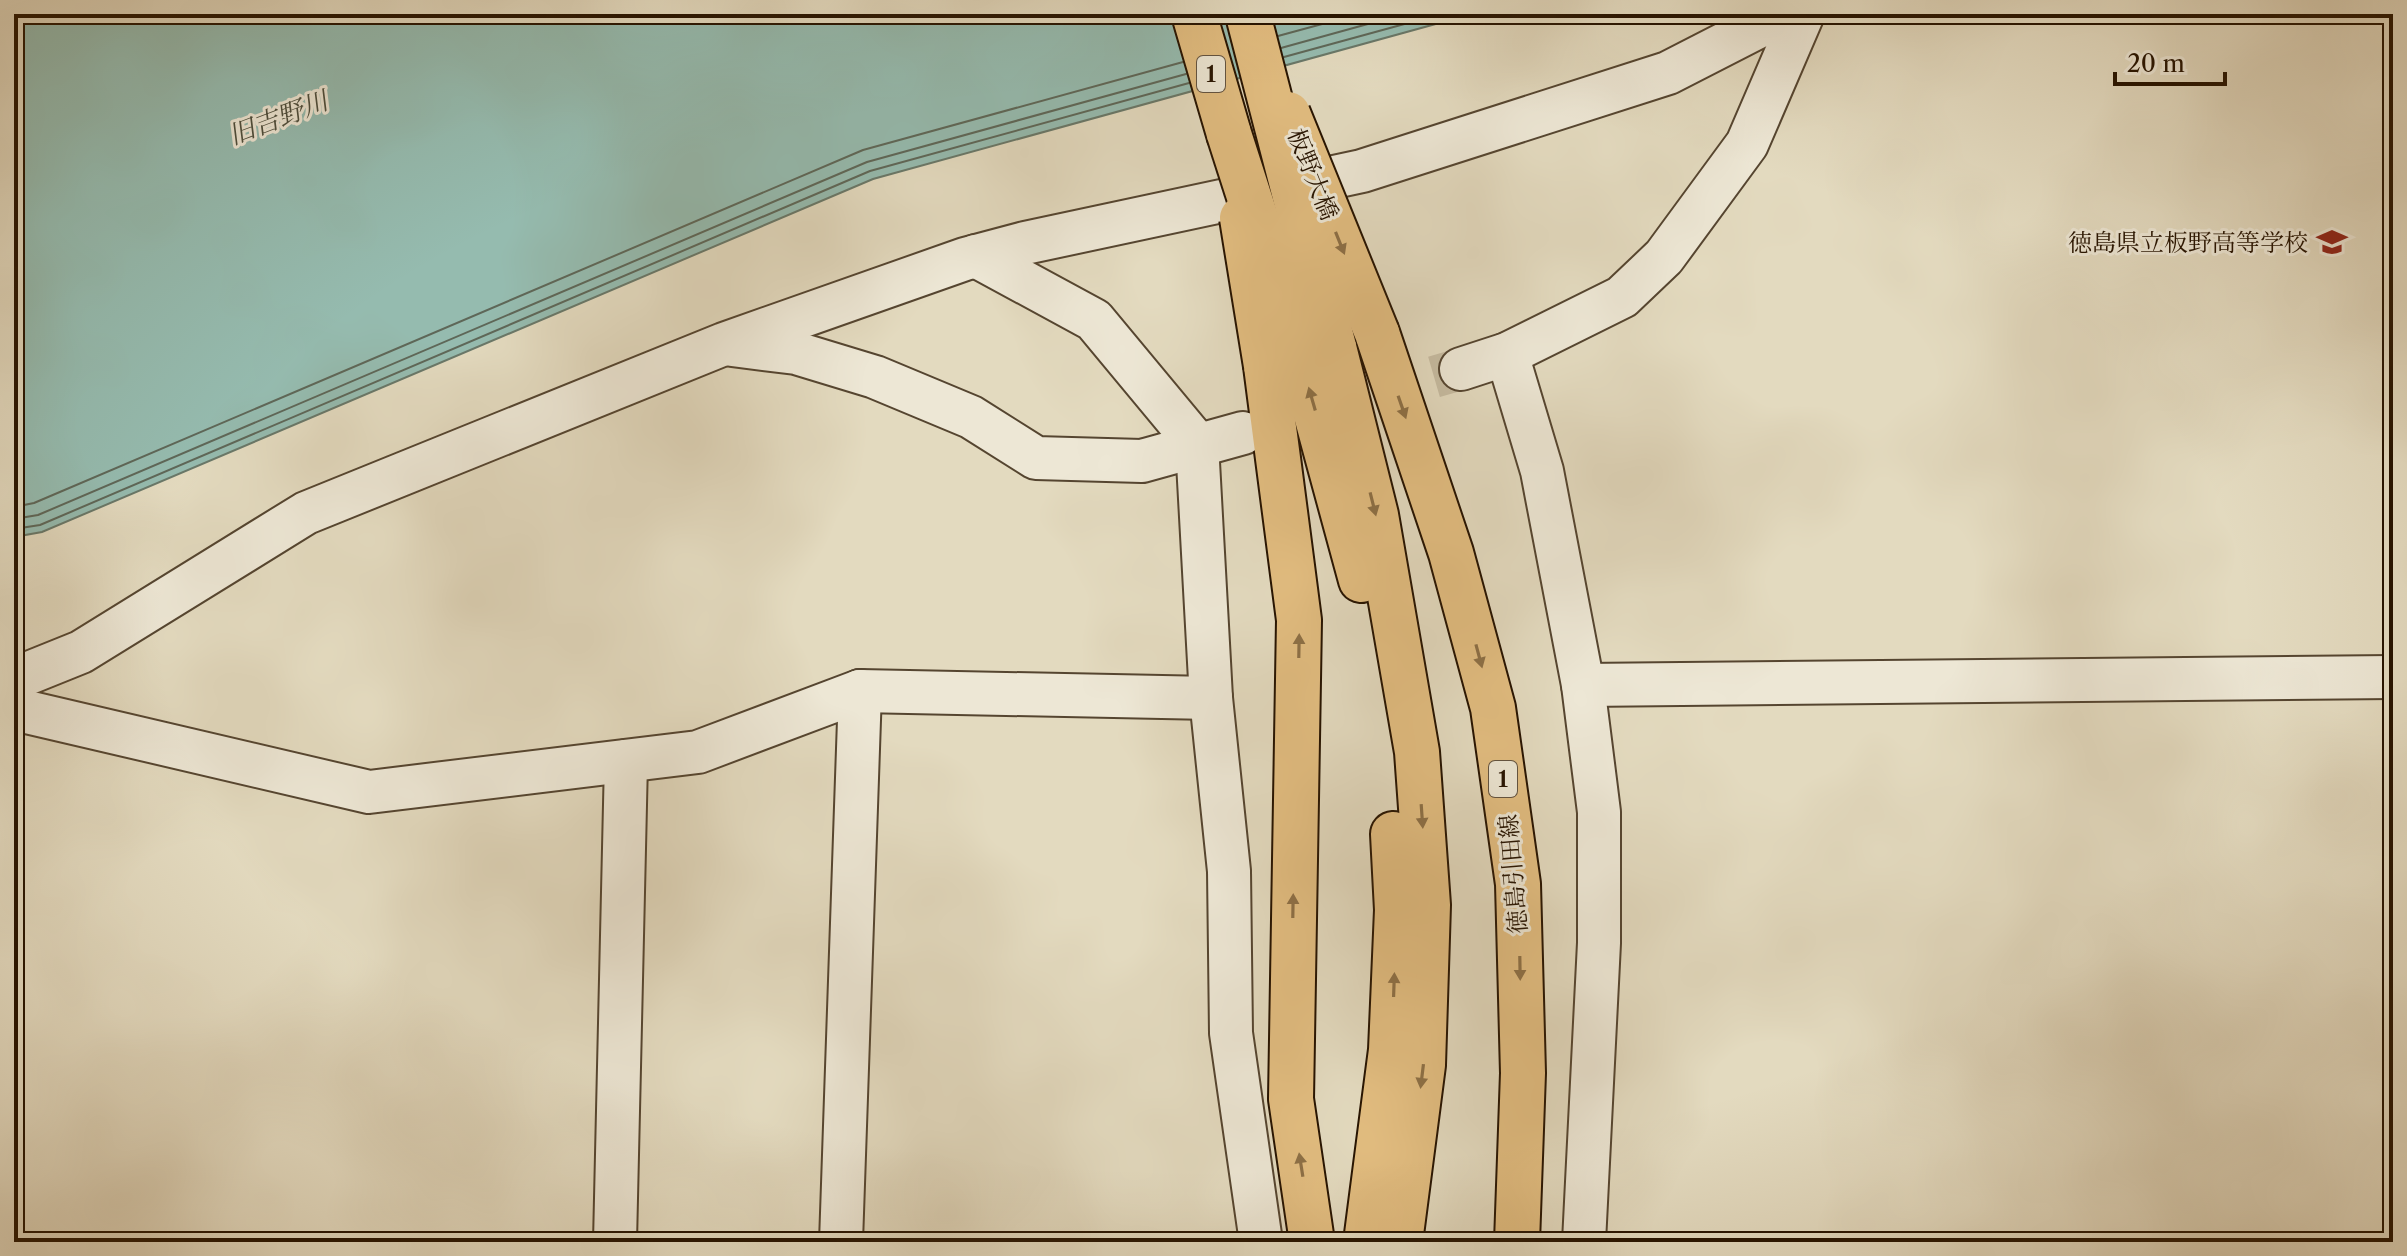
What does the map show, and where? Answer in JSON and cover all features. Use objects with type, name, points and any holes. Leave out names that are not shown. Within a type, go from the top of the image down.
[{"type":"main road","name":"1","points":[[1194,14],[1300,355]]},
{"type":"main road","name":"板野大橋","points":[[1248,14],[1377,333]]},
{"type":"main road","points":[[1248,14],[1300,355],[1291,1099],[1312,1242]]},
{"type":"main road","name":"徳島引田線","points":[[1377,333],[1451,553],[1493,708],[1518,884],[1523,1073],[1517,1242]]},
{"type":"main road","points":[[1300,355],[1376,515],[1415,737],[1428,905],[1423,1065],[1378,1238]]},
{"type":"street","points":[[14,679],[81,652],[306,513],[724,344],[976,256],[1362,171],[1668,73],[1783,14]]},
{"type":"street","points":[[1461,369],[1507,354],[1622,297],[1664,257],[1747,144],[1803,14]]},
{"type":"street","points":[[976,256],[1094,320],[1197,444],[1211,698],[1229,871],[1231,1033],[1261,1242]]},
{"type":"street","points":[[724,344],[796,353],[875,377],[971,417],[1036,458],[1142,461],[1243,433]]},
{"type":"street","points":[[1507,354],[1542,471],[1583,685],[1599,812],[1599,943],[1584,1242]]},
{"type":"street","points":[[1583,685],[2393,677]]},
{"type":"street","points":[[14,709],[369,792],[698,752],[860,691],[1211,698]]},
{"type":"street","points":[[841,1242],[860,691]]},
{"type":"street","points":[[615,1242],[626,761]]},
{"type":"water","name":"旧吉野川","points":[[14,14],[1472,14],[873,179],[42,532],[14,537]]},
{"type":"tunnel","points":[[1313,412],[1461,369]]},
{"type":"place","name":"徳島県立板野高等学校","points":[[2332,242]]}]
